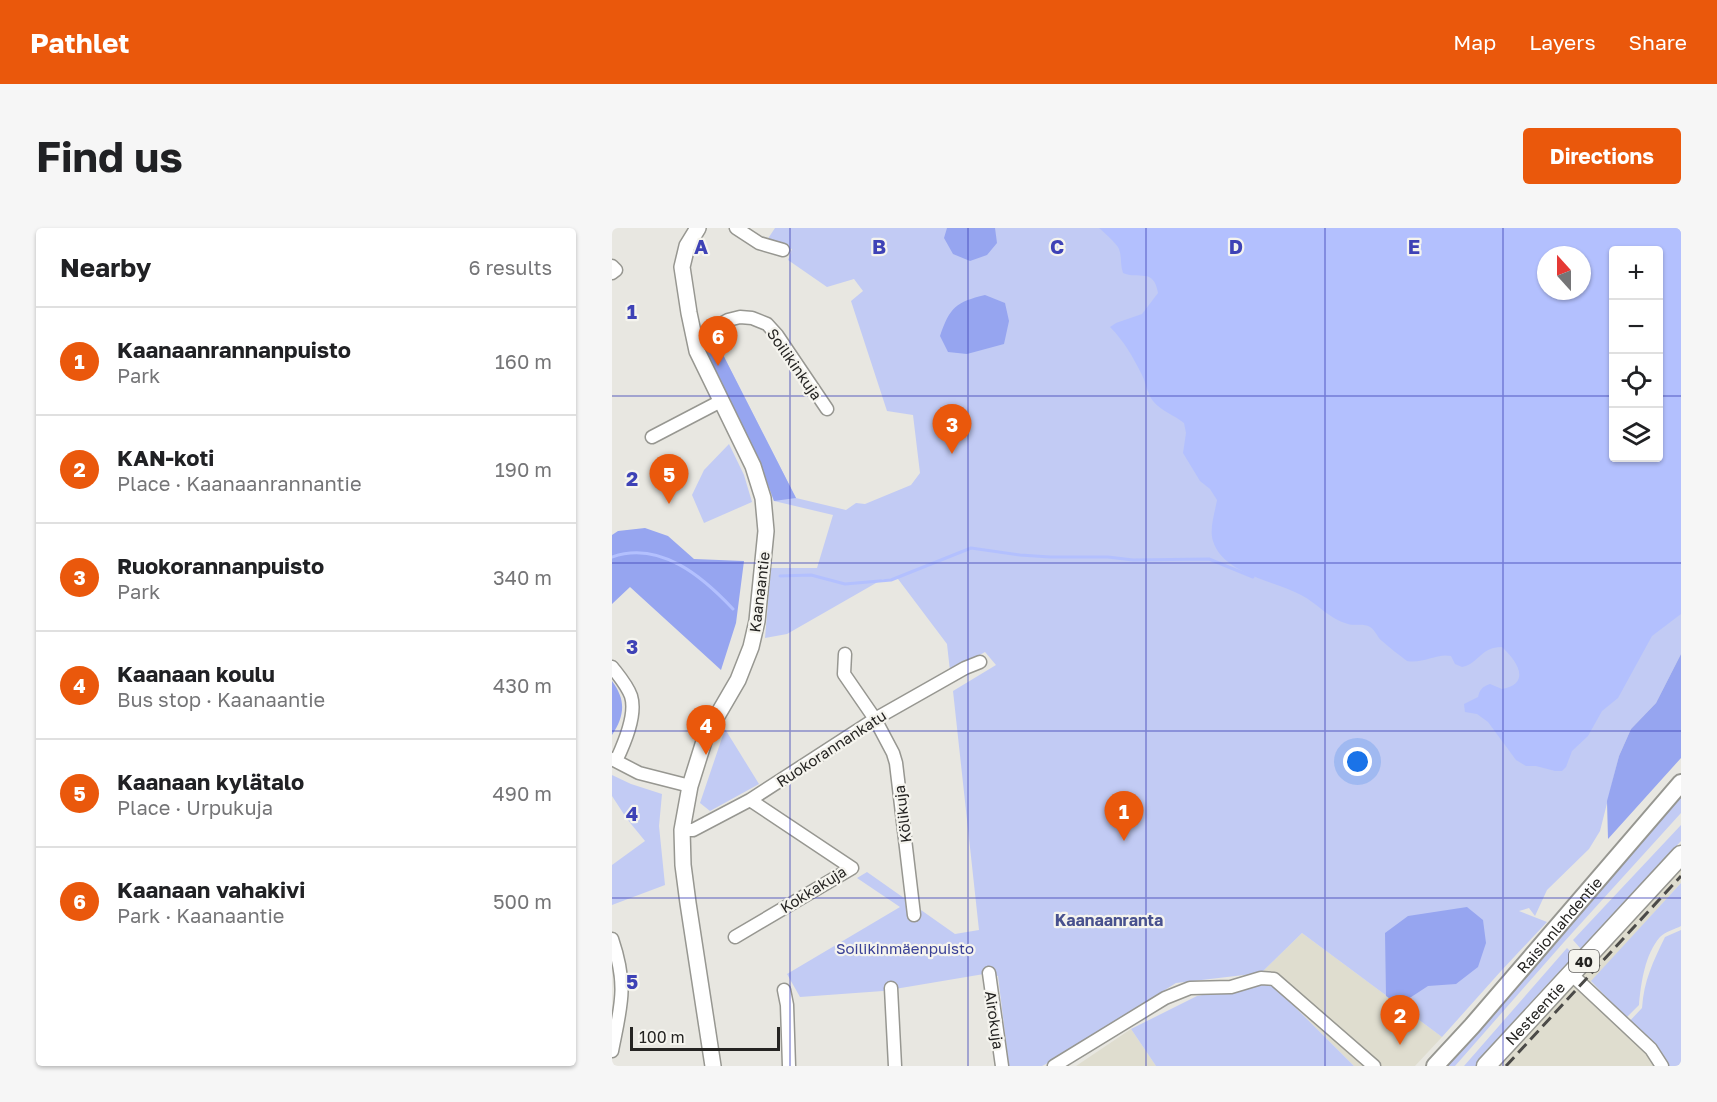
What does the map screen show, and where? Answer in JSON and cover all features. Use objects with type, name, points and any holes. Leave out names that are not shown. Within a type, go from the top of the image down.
[{"type":"main road","name":"Raisionlahdentie","points":[[1435,1066],[1681,783]]},
{"type":"main road","name":"Nesteentie","points":[[1486,1066],[1681,855]]},
{"type":"street","name":"Kaanaantie","points":[[698,228],[687,246],[682,267],[683,283],[695,338],[698,351],[753,465],[763,498],[766,531],[757,621],[751,647],[738,680],[706,735],[690,786],[682,830],[686,894],[713,1066]]},
{"type":"street","points":[[736,228],[759,243],[783,250]]},
{"type":"street","points":[[612,266],[616,270],[612,273]]},
{"type":"street","name":"Soilikinkuja","points":[[695,338],[728,320],[740,317],[752,318],[767,324],[777,335],[827,409]]},
{"type":"street","points":[[652,437],[721,401]]},
{"type":"street","name":"Kölikuja","points":[[844,654],[844,674],[875,718],[896,763],[914,915]]},
{"type":"street","name":"Ruokorannankatu","points":[[682,830],[693,830],[750,800],[875,718],[980,662]]},
{"type":"street","points":[[612,667],[632,698],[631,716],[622,749],[614,760],[639,773],[690,786]]},
{"type":"street","name":"Kokkakuja","points":[[735,937],[852,868],[750,800]]},
{"type":"street","points":[[612,939],[622,977],[623,996],[612,1051]]},
{"type":"street","name":"Airokuja","points":[[989,973],[1002,1066]]},
{"type":"street","points":[[1571,975],[1651,1048],[1662,1066]]},
{"type":"street","points":[[1054,1066],[1165,998],[1190,987],[1231,987],[1261,978],[1274,979],[1374,1066]]},
{"type":"street","points":[[891,988],[895,1066]]},
{"type":"street","points":[[783,990],[787,1005],[789,1066]]},
{"type":"shaded area","points":[[947,228],[995,228],[997,243],[987,255],[970,261],[953,254],[944,238]]},
{"type":"shaded area","points":[[1099,228],[1681,228],[1681,614],[1652,636],[1618,698],[1602,711],[1588,736],[1572,751],[1562,771],[1526,766],[1516,760],[1488,722],[1477,714],[1465,712],[1464,704],[1478,697],[1485,686],[1490,684],[1502,689],[1517,682],[1519,671],[1517,665],[1502,647],[1489,650],[1472,663],[1462,667],[1455,664],[1451,656],[1446,655],[1413,662],[1407,661],[1382,641],[1370,627],[1341,622],[1301,595],[1238,569],[1219,552],[1213,541],[1212,531],[1217,500],[1210,489],[1200,481],[1183,453],[1186,433],[1184,423],[1153,401],[1132,356],[1110,327],[1142,314],[1158,293],[1156,285],[1149,277],[1123,273],[1119,249]]},
{"type":"shaded area","points":[[985,295],[1005,303],[1009,321],[1004,344],[967,354],[948,352],[940,336],[947,318],[961,303]]},
{"type":"shaded area","points":[[718,336],[716,341],[796,498],[774,501],[760,463],[737,414],[720,386],[707,351],[711,341]]},
{"type":"shaded area","points":[[645,528],[668,536],[694,559],[744,561],[736,623],[721,670],[630,587],[612,604],[612,535],[618,531]]},
{"type":"shaded area","points":[[1681,654],[1681,758],[1608,839],[1607,801],[1619,756],[1631,729],[1656,703]]},
{"type":"shaded area","points":[[612,681],[620,695],[622,708],[612,735]]},
{"type":"shaded area","points":[[1681,867],[1681,883],[1582,992],[1662,1066],[1500,1066]]},
{"type":"shaded area","points":[[1467,907],[1483,920],[1486,943],[1478,967],[1456,984],[1428,986],[1399,1005],[1386,996],[1385,933],[1408,916]]},
{"type":"shaded area","points":[[1302,933],[1442,1037],[1415,1066],[1354,1066],[1261,973]]},
{"type":"shaded area","points":[[1131,1029],[1156,1066],[1076,1066]]},
{"type":"green space","name":"Soilikinmäenpuisto","points":[[775,228],[1681,228],[1681,654],[1656,703],[1631,729],[1619,756],[1600,831],[1589,849],[1547,890],[1535,916],[1529,908],[1519,911],[1547,922],[1442,1037],[1302,933],[1261,973],[1176,983],[1042,1066],[1009,1066],[998,976],[984,974],[883,991],[800,997],[787,974],[900,907],[857,878],[867,872],[955,934],[979,930],[953,691],[996,665],[985,652],[950,671],[947,644],[898,579],[883,579],[787,634],[765,638],[771,568],[817,568],[833,515],[774,501],[760,463],[737,414],[720,386],[707,351],[711,341],[718,336],[716,341],[796,498],[846,510],[856,503],[865,504],[911,485],[920,473],[913,415],[887,411],[851,301],[863,291],[854,279],[827,287],[788,260],[792,249],[767,240]]},
{"type":"green space","points":[[729,444],[744,475],[752,502],[704,523],[692,495],[704,470]]},
{"type":"green space","points":[[725,729],[759,784],[710,811],[700,803]]},
{"type":"green space","points":[[612,775],[662,794],[659,826],[665,885],[612,905],[612,865],[645,841],[612,796]]},
{"type":"green space","points":[[1681,796],[1681,813],[1455,1066],[1446,1066],[1499,1009]]},
{"type":"green space","points":[[1681,825],[1681,841],[1581,949],[1573,940]]},
{"type":"green space","points":[[1681,883],[1681,926],[1662,935],[1655,944],[1645,969],[1639,1005],[1626,1018],[1591,981]]},
{"type":"green space","points":[[1681,930],[1681,1066],[1662,1066],[1626,1025],[1642,1008],[1647,980],[1665,937]]},
{"type":"green space","points":[[1567,948],[1575,956],[1476,1066],[1464,1066]]},
{"type":"green space","points":[[1271,983],[1354,1066],[1156,1066],[1131,1029],[1197,996]]},
{"type":"waterway","points":[[780,576],[811,575],[845,584],[891,580],[971,548],[1050,557],[1108,557],[1133,560],[1209,559],[1253,577]]},
{"type":"waterway","points":[[612,557],[630,553],[647,553],[663,558],[694,574],[733,609]]},
{"type":"railway","points":[[1506,1066],[1681,876]]},
{"type":"place","name":"Kaanaan vahakivi","points":[[718,366]]},
{"type":"place","name":"Ruokorannanpuisto","points":[[952,454]]},
{"type":"place","name":"Kaanaan kylätalo","points":[[669,504]]},
{"type":"place","name":"Kaanaan koulu","points":[[706,755]]},
{"type":"place","name":"Kaanaanrannanpuisto","points":[[1124,841]]},
{"type":"place","name":"KAN-koti","points":[[1400,1045]]},
{"type":"district","name":"Kaanaanranta","points":[[1109,920]]}]
